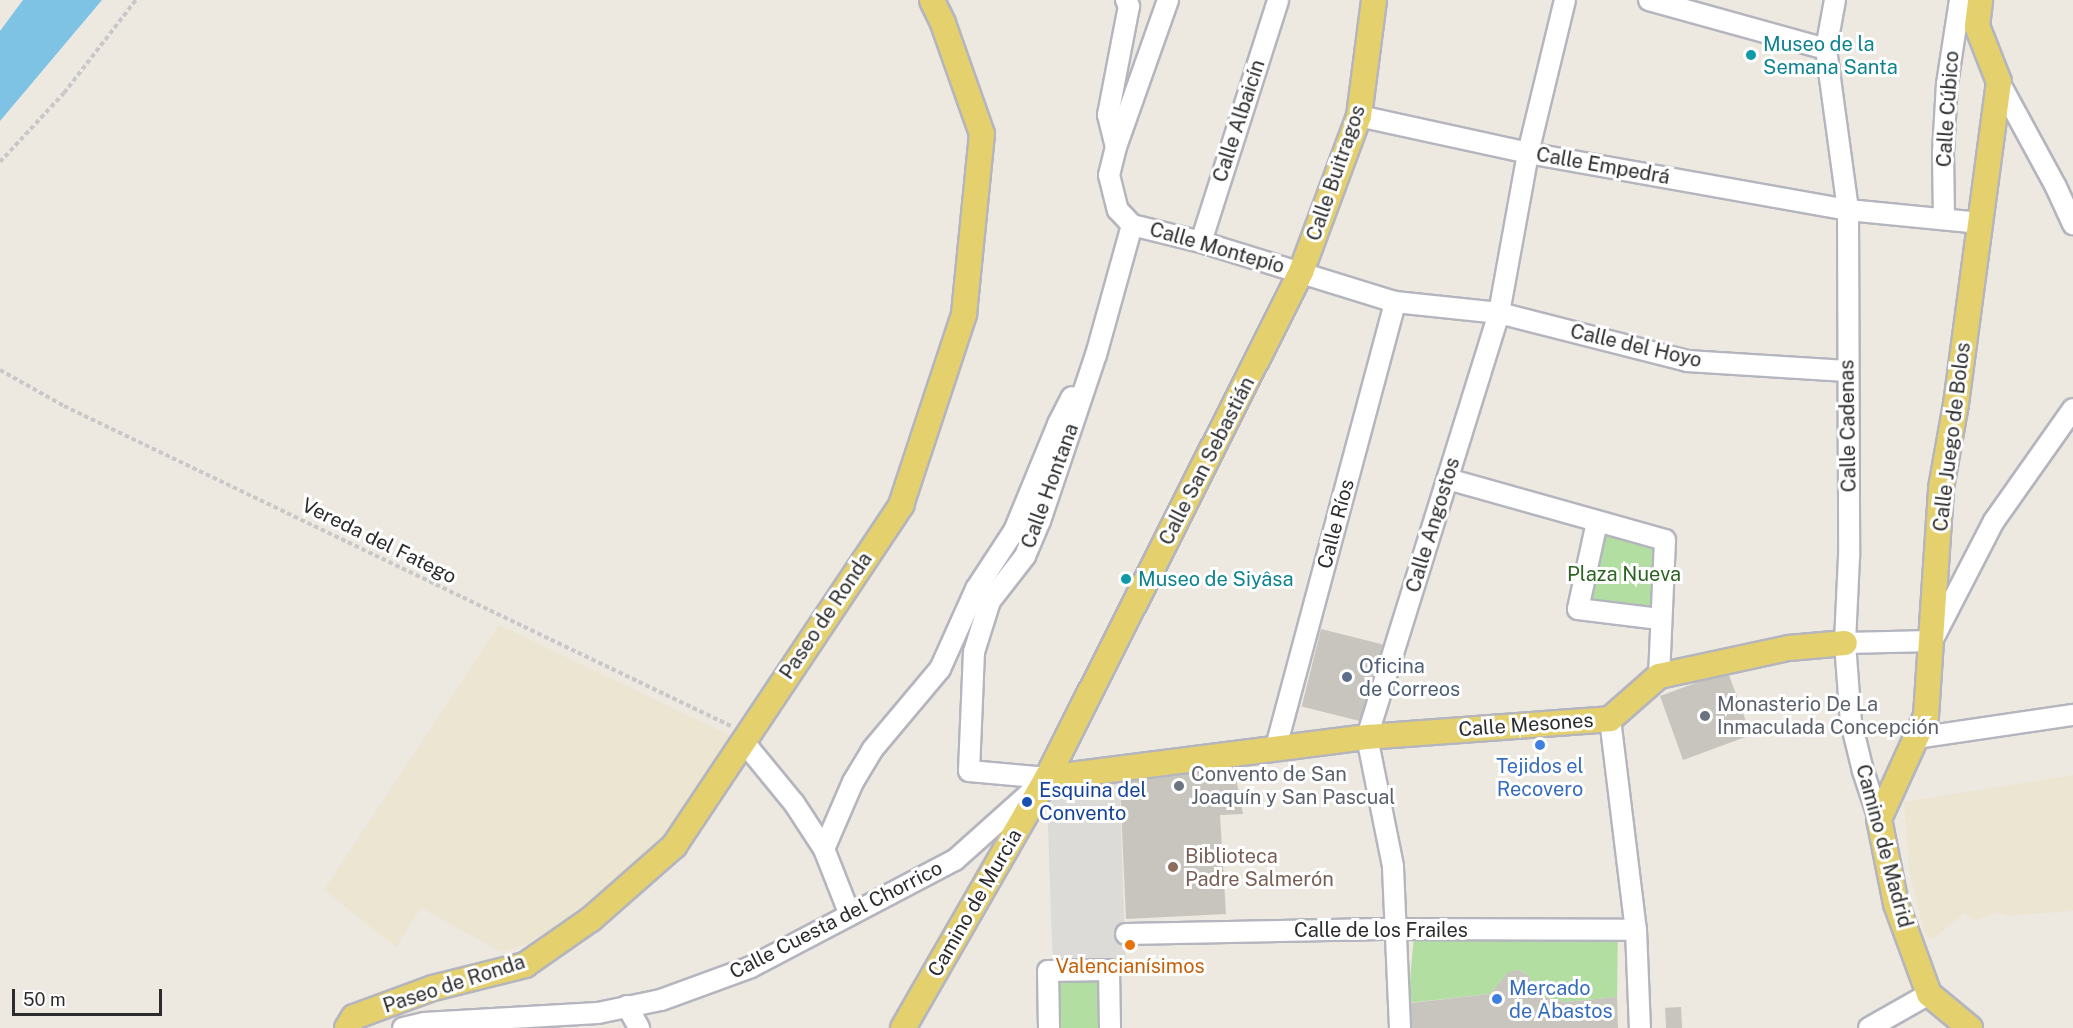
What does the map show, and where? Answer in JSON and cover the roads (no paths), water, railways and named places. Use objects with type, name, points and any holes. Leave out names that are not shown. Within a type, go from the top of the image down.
[{"type":"main road","name":"Paseo de Ronda","points":[[347,1028],[354,1017],[433,988],[525,965],[591,919],[674,846],[901,505],[964,314],[982,134],[943,23],[932,0]]},
{"type":"main road","name":"Calle Buitragos","points":[[1301,272],[1359,116],[1374,0]]},
{"type":"main road","points":[[1980,0],[1977,26],[1999,82]]},
{"type":"main road","name":"Calle Juego de Bolos","points":[[1879,819],[1926,716],[1941,488],[1956,404],[1999,82]]},
{"type":"main road","name":"Calle San Sebastián","points":[[1047,778],[1301,272]]},
{"type":"main road","name":"Calle Mesones","points":[[1047,778],[1276,747],[1610,719],[1659,676],[1789,648],[1845,643]]},
{"type":"main road","name":"Camino de Murcia","points":[[903,1028],[1047,778]]},
{"type":"main road","name":"Camino de Madrid","points":[[1879,819],[1896,904],[1929,994]]},
{"type":"main road","points":[[1929,994],[1970,1028]]},
{"type":"street","points":[[1116,147],[1108,115],[1129,6],[1126,0]]},
{"type":"street","points":[[1132,225],[1118,210],[1109,175],[1116,147],[1168,0]]},
{"type":"street","name":"Calle Albaicín","points":[[1201,242],[1278,0]]},
{"type":"street","name":"Calle Angostos","points":[[1367,738],[1499,313],[1528,153],[1565,0]]},
{"type":"street","points":[[1649,0],[1826,49]]},
{"type":"street","name":"Calle Cadenas","points":[[1835,0],[1826,49],[1848,210],[1849,557],[1845,643]]},
{"type":"street","name":"Calle Cúbico","points":[[1944,218],[1942,153],[1947,84],[1960,0]]},
{"type":"street","points":[[1999,82],[2056,187],[2073,224]]},
{"type":"street","name":"Calle Empedrá","points":[[1359,116],[1528,153],[1848,210],[1980,223]]},
{"type":"street","name":"Calle Montepío","points":[[1132,225],[1201,242],[1395,302]]},
{"type":"street","name":"Calle Hontana","points":[[1047,778],[969,771],[974,652],[990,601],[1025,556],[1040,521],[1096,356],[1132,225]]},
{"type":"street","name":"Calle del Hoyo","points":[[1395,302],[1499,313],[1687,361],[1847,371]]},
{"type":"street","name":"Calle Ríos","points":[[1276,747],[1395,302]]},
{"type":"street","points":[[824,849],[853,782],[872,750],[940,669],[976,589],[1014,531],[1058,424],[1096,356]]},
{"type":"street","points":[[1845,643],[1932,641],[1994,520],[2073,409]]},
{"type":"street","points":[[1448,479],[1665,540],[1659,619],[1659,676]]},
{"type":"street","points":[[1596,522],[1578,609],[1659,619]]},
{"type":"street","name":"Camino de Madrid","points":[[1845,643],[1851,723],[1863,771],[1879,819]]},
{"type":"street","points":[[1917,738],[2073,715]]},
{"type":"street","points":[[1610,719],[1636,930],[1640,1028]]},
{"type":"street","points":[[746,737],[824,849],[850,915]]},
{"type":"street","points":[[1367,738],[1393,866],[1400,1028]]},
{"type":"street","name":"Calle Cuesta del Chorrico","points":[[403,1028],[423,1023],[598,1013],[662,1000],[751,967],[955,860],[1047,778]]},
{"type":"street","name":"Calle de los Frailes","points":[[1126,934],[1394,929],[1636,930]]},
{"type":"street","points":[[1049,1028],[1048,971],[1109,970],[1110,1028]]},
{"type":"street","points":[[1869,1028],[1929,994]]},
{"type":"street","points":[[627,1006],[639,1028]]},
{"type":"street","points":[[584,1028],[598,1013]]},
{"type":"water","points":[[23,0],[102,0],[0,121],[0,31]]},
{"type":"place","name":"Museo de la Semana Santa","points":[[1751,55]]},
{"type":"place","name":"Museo de Siyâsa","points":[[1126,579]]},
{"type":"place","name":"Oficina de Correos","points":[[1347,677]]},
{"type":"place","name":"Monasterio De La Inmaculada Concepción","points":[[1705,716]]},
{"type":"place","name":"Tejidos el Recovero","points":[[1540,745]]},
{"type":"place","name":"Convento de San Joaquín y San Pascual","points":[[1179,786]]},
{"type":"place","name":"Esquina del Convento","points":[[1027,802]]},
{"type":"place","name":"Biblioteca Padre Salmerón","points":[[1173,867]]},
{"type":"place","name":"Valencianísimos","points":[[1130,945]]},
{"type":"place","name":"Mercado de Abastos","points":[[1497,999]]},
{"type":"park label","name":"Plaza Nueva","points":[[1624,574]]}]
